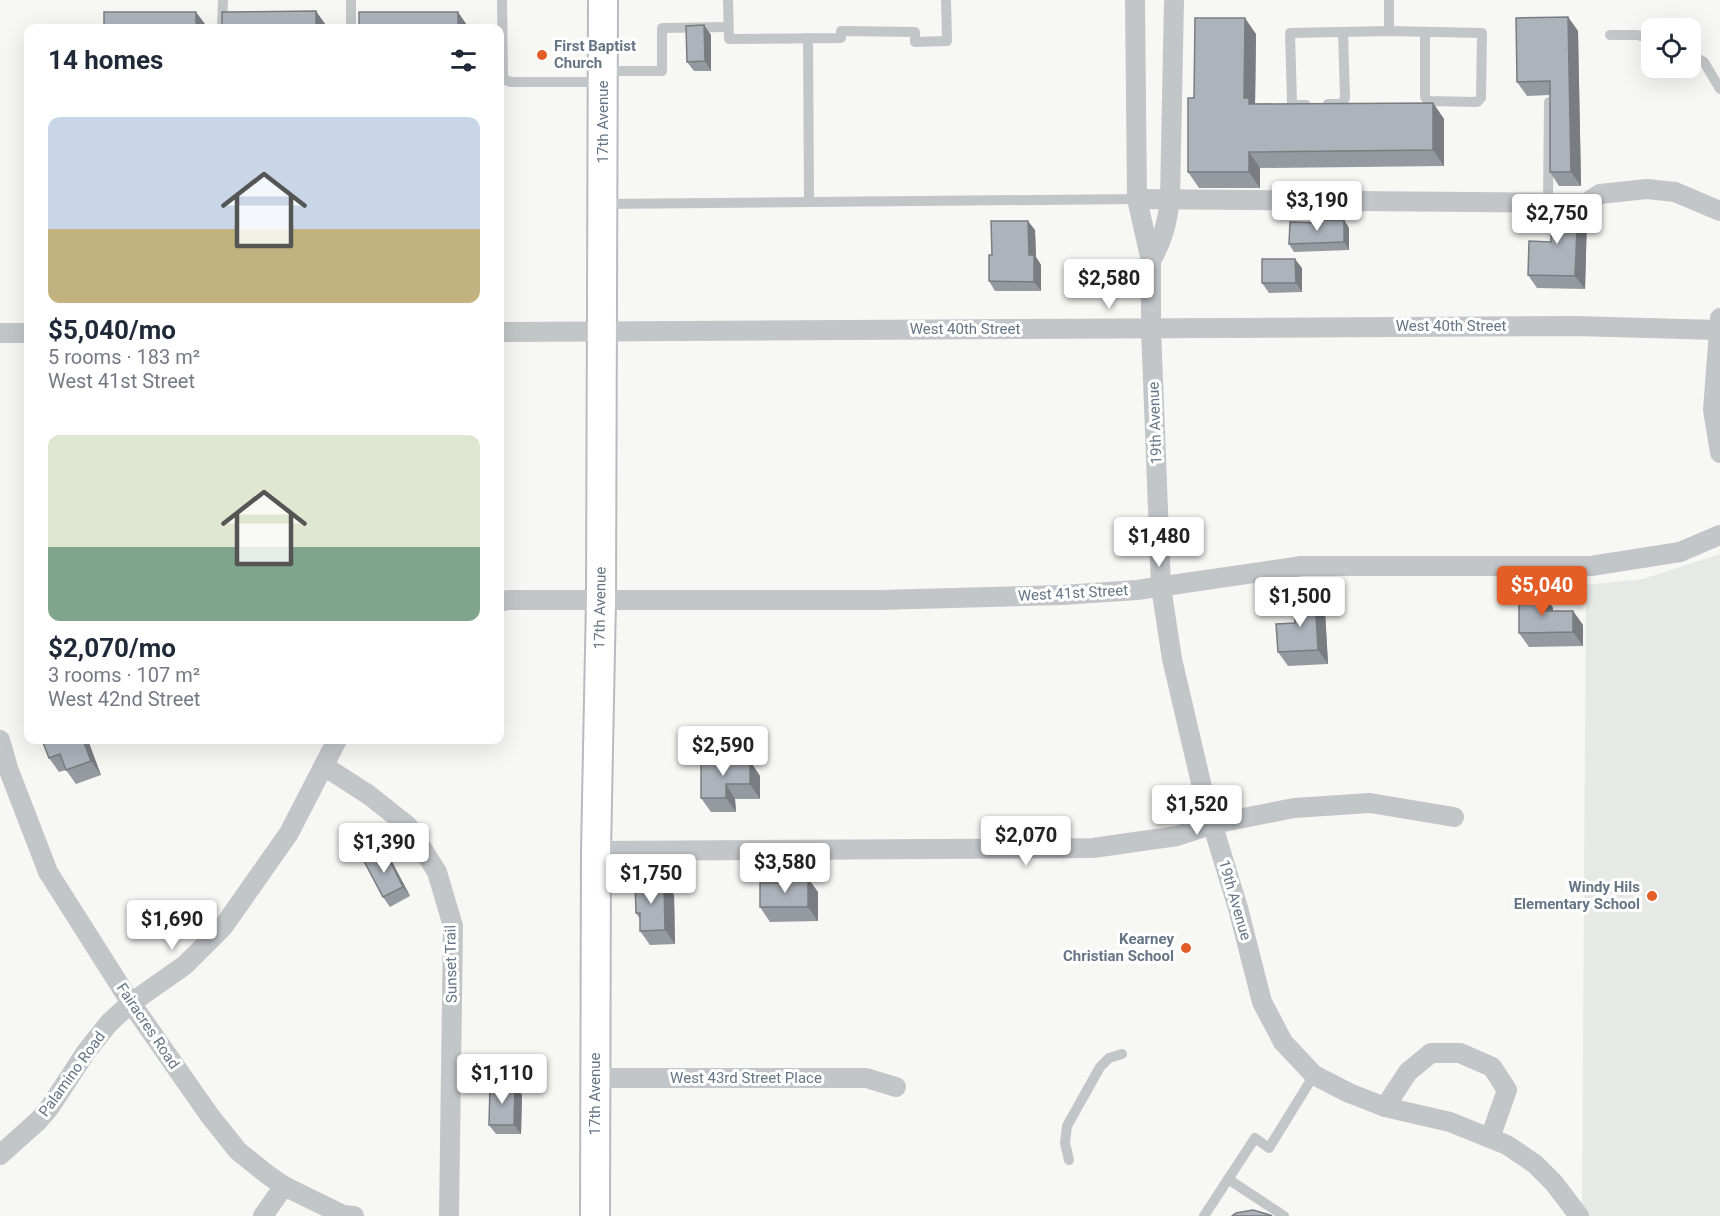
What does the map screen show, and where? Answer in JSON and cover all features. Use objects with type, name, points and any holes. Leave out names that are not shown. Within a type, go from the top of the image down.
[{"type":"main road","name":"17th Avenue","points":[[595,1216],[596,851],[601,600],[603,0]]},
{"type":"street","name":"19th Avenue","points":[[1135,0],[1137,199],[1151,261],[1151,328],[1161,587],[1172,659],[1205,800],[1238,908],[1262,1002],[1283,1042],[1314,1075],[1349,1094],[1384,1107],[1450,1122],[1507,1145],[1535,1164],[1554,1183],[1579,1216]]},
{"type":"street","name":"19th Avenue","points":[[1151,261],[1167,224],[1170,199],[1174,0]]},
{"type":"street","points":[[1137,199],[1586,203],[1600,194],[1647,189],[1675,192],[1720,211]]},
{"type":"street","points":[[1719,324],[1713,410],[1720,453]]},
{"type":"street","name":"West 40th Street","points":[[504,332],[1719,324]]},
{"type":"street","points":[[0,333],[24,333]]},
{"type":"street","name":"West 41st Street","points":[[601,600],[878,600],[1062,595],[1161,587],[1302,566],[1591,566],[1680,552],[1720,535]]},
{"type":"street","points":[[504,601],[601,600]]},
{"type":"street","name":"Fairacres Road","points":[[0,740],[8,768],[48,872],[131,1003],[224,1135],[252,1163],[284,1186],[343,1215],[354,1216]]},
{"type":"street","name":"Palamino Road","points":[[0,1155],[38,1121],[61,1093],[97,1037],[131,1003],[185,965],[223,927],[289,833],[335,744]]},
{"type":"street","name":"Sunset Trail","points":[[324,766],[369,795],[408,826],[437,872],[453,926],[449,1216]]},
{"type":"street","points":[[596,851],[1093,848],[1177,836],[1212,824],[1294,808],[1370,803],[1454,817]]},
{"type":"street","points":[[1384,1107],[1417,1062],[1431,1053],[1460,1053],[1492,1067],[1507,1090],[1490,1138]]},
{"type":"street","name":"West 43rd Street Place","points":[[595,1078],[866,1078],[896,1087]]},
{"type":"street","points":[[263,1216],[284,1186]]},
{"type":"lane","points":[[222,24],[223,0]]},
{"type":"lane","points":[[351,0],[351,24]]},
{"type":"lane","points":[[502,0],[502,24]]},
{"type":"lane","points":[[728,0],[729,39],[841,38],[841,31],[915,32],[915,42],[947,41],[946,0]]},
{"type":"lane","points":[[1389,0],[1389,31]]},
{"type":"lane","points":[[504,78],[511,82],[662,71],[662,28],[728,27]]},
{"type":"lane","points":[[1343,32],[1345,98],[1342,104],[1295,105],[1292,102],[1290,33],[1389,31],[1482,33],[1481,98],[1478,102],[1428,101],[1425,97],[1425,32]]},
{"type":"lane","points":[[1610,35],[1641,36]]},
{"type":"lane","points":[[808,38],[809,201]]},
{"type":"lane","points":[[1701,60],[1720,89]]},
{"type":"lane","points":[[1548,203],[1549,102]]},
{"type":"lane","points":[[603,204],[1137,199]]},
{"type":"lane","points":[[1069,1160],[1065,1143],[1067,1126],[1100,1067],[1108,1058],[1122,1054]]},
{"type":"lane","points":[[1204,1216],[1256,1138],[1269,1148],[1314,1075]]},
{"type":"lane","points":[[1228,1179],[1284,1216]]},
{"type":"shaded area","name":"Windy Hils Elementary School","points":[[1720,554],[1720,1216],[1586,1216],[1582,1207],[1586,585],[1643,579]]},
{"type":"building","points":[[316,11],[316,24],[222,24],[222,12]]},
{"type":"building","points":[[104,12],[196,12],[196,24],[104,24]]},
{"type":"building","points":[[359,12],[458,12],[458,24],[359,24]]},
{"type":"building","points":[[1568,17],[1571,172],[1550,172],[1550,81],[1517,82],[1516,18]]},
{"type":"building","points":[[1195,18],[1245,18],[1244,98],[1249,98],[1249,104],[1433,103],[1433,150],[1249,152],[1249,172],[1188,172],[1188,98],[1194,98]]},
{"type":"building","points":[[704,25],[705,61],[687,62],[686,26]]},
{"type":"building","points":[[1552,203],[1578,204],[1575,276],[1528,275],[1529,241],[1551,242]]},
{"type":"building","points":[[1322,220],[1344,220],[1344,242],[1289,244],[1290,222],[1322,223]]},
{"type":"building","points":[[991,221],[1028,221],[1029,255],[1034,255],[1034,282],[989,281],[989,255],[992,255]]},
{"type":"building","points":[[1262,259],[1295,259],[1296,283],[1262,283]]},
{"type":"building","points":[[1519,594],[1543,594],[1543,611],[1573,611],[1573,632],[1519,633]]},
{"type":"building","points":[[1294,597],[1315,597],[1318,650],[1278,652],[1276,624],[1295,623]]},
{"type":"building","points":[[44,744],[85,744],[91,761],[66,770],[60,754],[49,758]]},
{"type":"building","points":[[701,761],[750,761],[750,784],[726,784],[726,798],[701,798]]},
{"type":"building","points":[[385,851],[403,887],[383,897],[364,861]]},
{"type":"building","points":[[808,878],[808,907],[760,907],[760,883],[780,883],[780,879]]},
{"type":"building","points":[[635,881],[664,881],[665,930],[640,931],[640,913],[636,913]]},
{"type":"building","points":[[490,1085],[515,1085],[514,1125],[489,1125]]},
{"type":"building","points":[[1253,1210],[1272,1216],[1232,1216],[1236,1213]]},
{"type":"place","name":"First Baptist Church","points":[[542,55]]},
{"type":"place","name":"Windy Hils Elementary School","points":[[1652,896]]},
{"type":"place","name":"Kearney Christian School","points":[[1186,948]]}]
